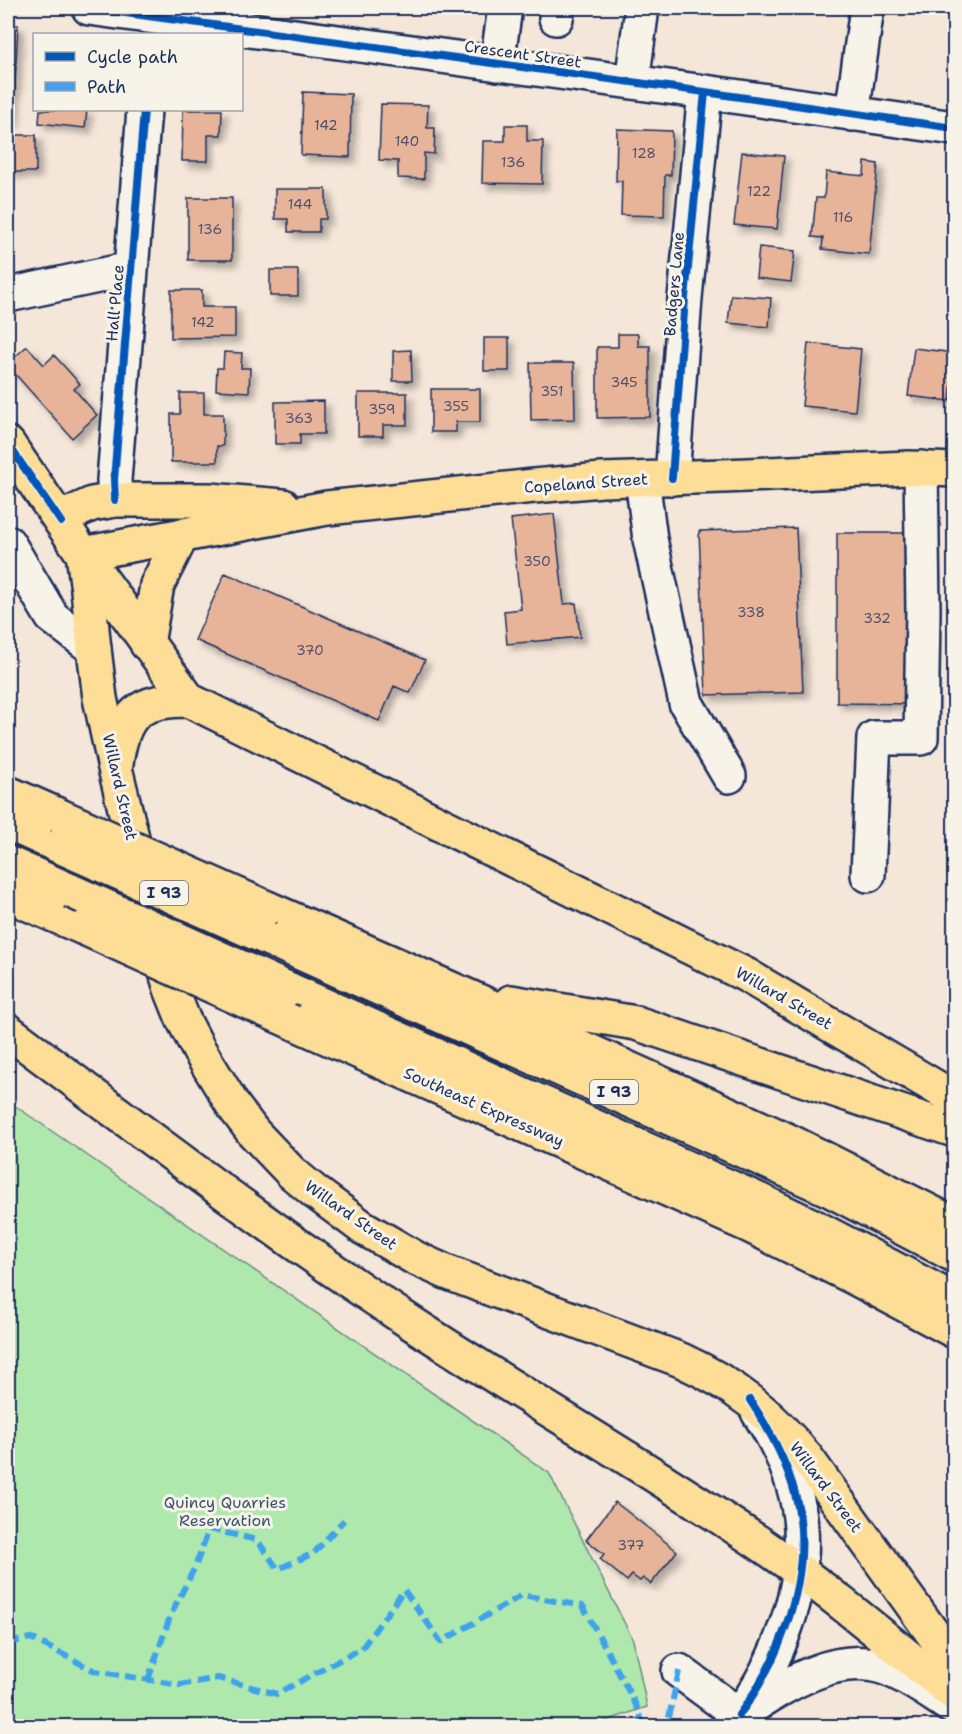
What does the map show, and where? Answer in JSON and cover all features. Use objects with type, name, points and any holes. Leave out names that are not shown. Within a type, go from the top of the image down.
[{"type":"main road","name":"Willard Street","points":[[12,460],[61,522],[82,555],[189,700],[746,975],[954,1098]]},
{"type":"main road","name":"Copeland Street","points":[[82,555],[327,508],[534,486],[657,478],[921,468],[954,470]]},
{"type":"main road","name":"Copeland Street","points":[[61,522],[70,514],[92,504],[115,500],[209,500],[327,508]]},
{"type":"main road","points":[[147,644],[158,585],[182,535]]},
{"type":"main road","name":"Willard Street","points":[[82,555],[100,698],[161,956],[183,1019],[199,1050],[234,1107],[253,1132],[279,1160],[315,1192],[362,1227],[415,1258],[456,1276],[681,1360],[708,1372],[750,1400],[787,1434],[806,1457],[954,1663]]},
{"type":"main road","points":[[115,768],[122,735],[129,720],[139,709],[166,700],[189,700]]},
{"type":"main road","name":"I 93","points":[[8,793],[58,831],[268,923],[840,1196],[954,1255]]},
{"type":"main road","name":"I 93","points":[[8,823],[58,831]]},
{"type":"main road","name":"I 93","points":[[8,863],[813,1226],[954,1300]]},
{"type":"main road","name":"Southeast Expressway","points":[[8,894],[750,1226],[855,1278],[954,1331]]},
{"type":"main road","name":"I 93","points":[[268,923],[465,995],[789,1141],[954,1224]]},
{"type":"main road","points":[[465,995],[636,1023],[954,1130]]},
{"type":"main road","points":[[8,1031],[228,1196],[340,1275],[415,1325],[579,1427],[800,1572],[954,1694]]},
{"type":"street","name":"Crescent Street","points":[[88,8],[151,19],[633,82],[954,128]]},
{"type":"street","points":[[497,64],[505,8]]},
{"type":"street","points":[[633,82],[642,8]]},
{"type":"street","points":[[852,114],[867,8]]},
{"type":"street","name":"Badgers Lane","points":[[705,92],[686,298],[657,478],[650,539],[686,703],[729,776]]},
{"type":"street","name":"Hall Place","points":[[115,500],[114,480],[144,111]]},
{"type":"street","points":[[8,295],[131,269]]},
{"type":"street","points":[[868,875],[874,738],[921,738],[923,610],[921,468]]},
{"type":"street","points":[[8,543],[52,617],[94,649]]},
{"type":"street","points":[[737,1723],[773,1660],[789,1617],[800,1572],[802,1531],[788,1468],[774,1439],[750,1400]]},
{"type":"street","points":[[737,1723],[778,1692],[823,1669],[853,1663],[871,1664],[889,1669],[954,1709]]},
{"type":"street","points":[[679,1671],[737,1723]]},
{"type":"green space","name":"Quincy Quarries Reservation","points":[[8,1101],[549,1473],[633,1640],[647,1707],[591,1726],[8,1726]]},
{"type":"building","points":[[8,25],[18,25],[13,122],[8,122]]},
{"type":"building","points":[[303,92],[351,94],[350,157],[301,155]]},
{"type":"building","points":[[381,104],[428,105],[427,128],[435,128],[434,154],[424,153],[424,179],[398,178],[398,161],[379,160]]},
{"type":"building","points":[[40,111],[87,111],[85,128],[39,123]]},
{"type":"building","points":[[183,111],[222,111],[221,135],[208,135],[208,161],[182,161]]},
{"type":"building","points":[[505,125],[527,125],[527,141],[543,141],[542,184],[482,183],[483,141],[505,141]]},
{"type":"building","points":[[617,129],[672,131],[671,175],[665,175],[664,216],[621,215],[622,181],[616,181]]},
{"type":"building","points":[[8,135],[36,135],[36,172],[8,172]]},
{"type":"building","points":[[742,152],[784,156],[777,229],[734,225]]},
{"type":"building","points":[[865,162],[878,164],[869,254],[822,249],[823,238],[812,237],[816,198],[824,198],[826,172],[864,176]]},
{"type":"building","points":[[275,189],[326,189],[326,219],[319,219],[319,232],[288,232],[288,219],[275,219]]},
{"type":"building","points":[[188,198],[232,198],[232,260],[188,260]]},
{"type":"building","points":[[759,247],[795,251],[791,282],[756,278]]},
{"type":"building","points":[[270,270],[298,270],[298,296],[270,296]]},
{"type":"building","points":[[171,290],[202,290],[202,307],[235,307],[235,337],[171,338]]},
{"type":"building","points":[[731,295],[771,298],[769,327],[728,323]]},
{"type":"building","points":[[618,334],[638,334],[638,346],[650,346],[650,417],[597,418],[597,347],[618,347]]},
{"type":"building","points":[[484,338],[509,338],[509,371],[484,371]]},
{"type":"building","points":[[808,343],[861,349],[855,411],[802,406]]},
{"type":"building","points":[[27,346],[44,365],[54,355],[80,384],[74,389],[97,415],[72,438],[8,366],[8,363]]},
{"type":"building","points":[[914,348],[954,353],[950,401],[908,396]]},
{"type":"building","points":[[411,350],[412,381],[393,381],[393,351]]},
{"type":"building","points":[[224,352],[242,353],[241,368],[250,368],[249,392],[216,390],[217,368],[223,368]]},
{"type":"building","points":[[530,363],[574,363],[575,419],[531,420]]},
{"type":"building","points":[[431,389],[480,389],[480,422],[456,422],[456,432],[431,432]]},
{"type":"building","points":[[180,393],[204,393],[204,414],[223,414],[223,446],[217,446],[217,462],[171,462],[171,414],[180,414]]},
{"type":"building","points":[[358,393],[407,393],[407,425],[383,425],[383,436],[358,436]]},
{"type":"building","points":[[324,401],[324,434],[300,434],[300,444],[275,444],[275,402]]},
{"type":"building","points":[[554,514],[564,604],[576,603],[580,637],[507,644],[504,611],[521,609],[511,519]]},
{"type":"building","points":[[796,528],[803,692],[706,695],[699,531]]},
{"type":"building","points":[[837,533],[917,533],[917,704],[837,703]]},
{"type":"building","points":[[225,573],[425,660],[410,693],[394,686],[379,721],[195,640]]},
{"type":"building","points":[[615,1502],[677,1551],[651,1584],[643,1578],[640,1581],[632,1575],[627,1581],[600,1559],[604,1554],[586,1540]]},
{"type":"marked path","points":[[148,1680],[171,1614],[195,1567],[209,1529],[257,1540],[278,1569],[314,1553],[344,1520]]},
{"type":"marked path","points":[[8,1643],[31,1638],[95,1671],[180,1685],[218,1678],[277,1694],[362,1648],[404,1590],[441,1642],[522,1595],[583,1606],[636,1705],[644,1726]]},
{"type":"marked path","points":[[655,1726],[668,1722],[679,1671]]},
{"type":"cycle path","points":[[89,8],[954,128]]},
{"type":"cycle path","points":[[672,478],[685,298],[705,92]]},
{"type":"cycle path","points":[[115,500],[114,480],[144,111]]},
{"type":"cycle path","points":[[8,444],[61,522]]},
{"type":"cycle path","points":[[739,1715],[766,1672],[786,1626],[795,1594],[800,1564],[801,1536],[792,1482],[781,1455],[750,1400]]}]
